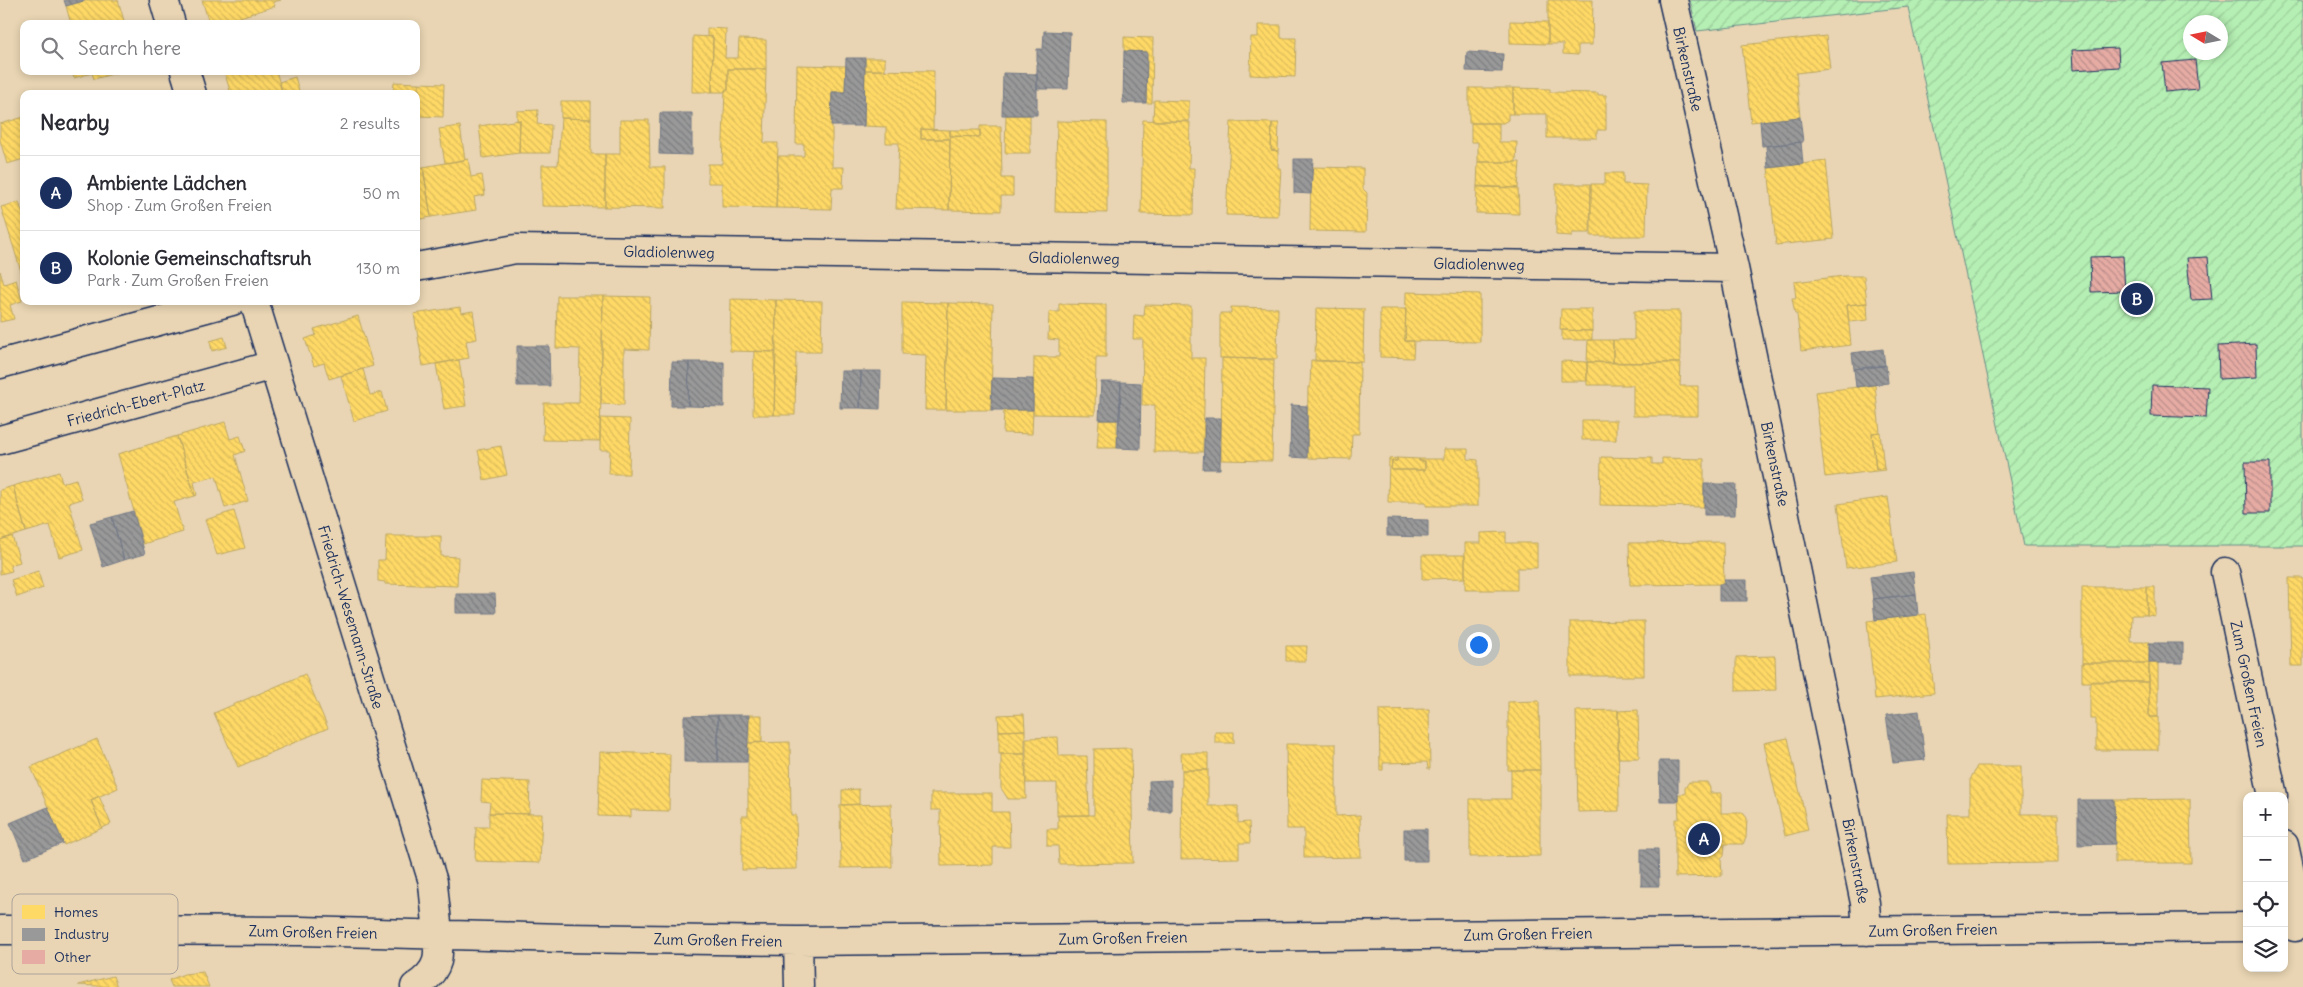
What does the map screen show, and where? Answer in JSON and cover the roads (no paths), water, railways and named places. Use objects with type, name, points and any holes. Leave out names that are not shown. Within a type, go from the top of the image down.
[{"type":"street","points":[[164,0],[170,20]]},
{"type":"street","name":"Birkenstraße","points":[[1673,0],[1734,268],[1865,903],[1867,931]]},
{"type":"street","points":[[186,75],[191,90]]},
{"type":"street","name":"Gladiolenweg","points":[[420,266],[516,249],[1734,268]]},
{"type":"street","points":[[0,364],[217,305]]},
{"type":"street","name":"Friedrich-Wesemann-Straße","points":[[255,305],[433,882],[437,936],[436,961],[424,981],[415,987]]},
{"type":"street","name":"Friedrich-Ebert-Platz","points":[[0,440],[273,366]]},
{"type":"street","name":"Zum Großen Freien","points":[[2225,572],[2273,792]]},
{"type":"street","points":[[2288,863],[2294,891],[2294,927]]},
{"type":"street","name":"Zum Großen Freien","points":[[178,930],[301,930],[437,936],[798,941],[2243,927]]},
{"type":"street","points":[[798,941],[798,987]]},
{"type":"place","name":"Kolonie Gemeinschaftsruh","points":[[2137,299]]},
{"type":"place","name":"Ambiente Lädchen","points":[[1704,839]]}]
